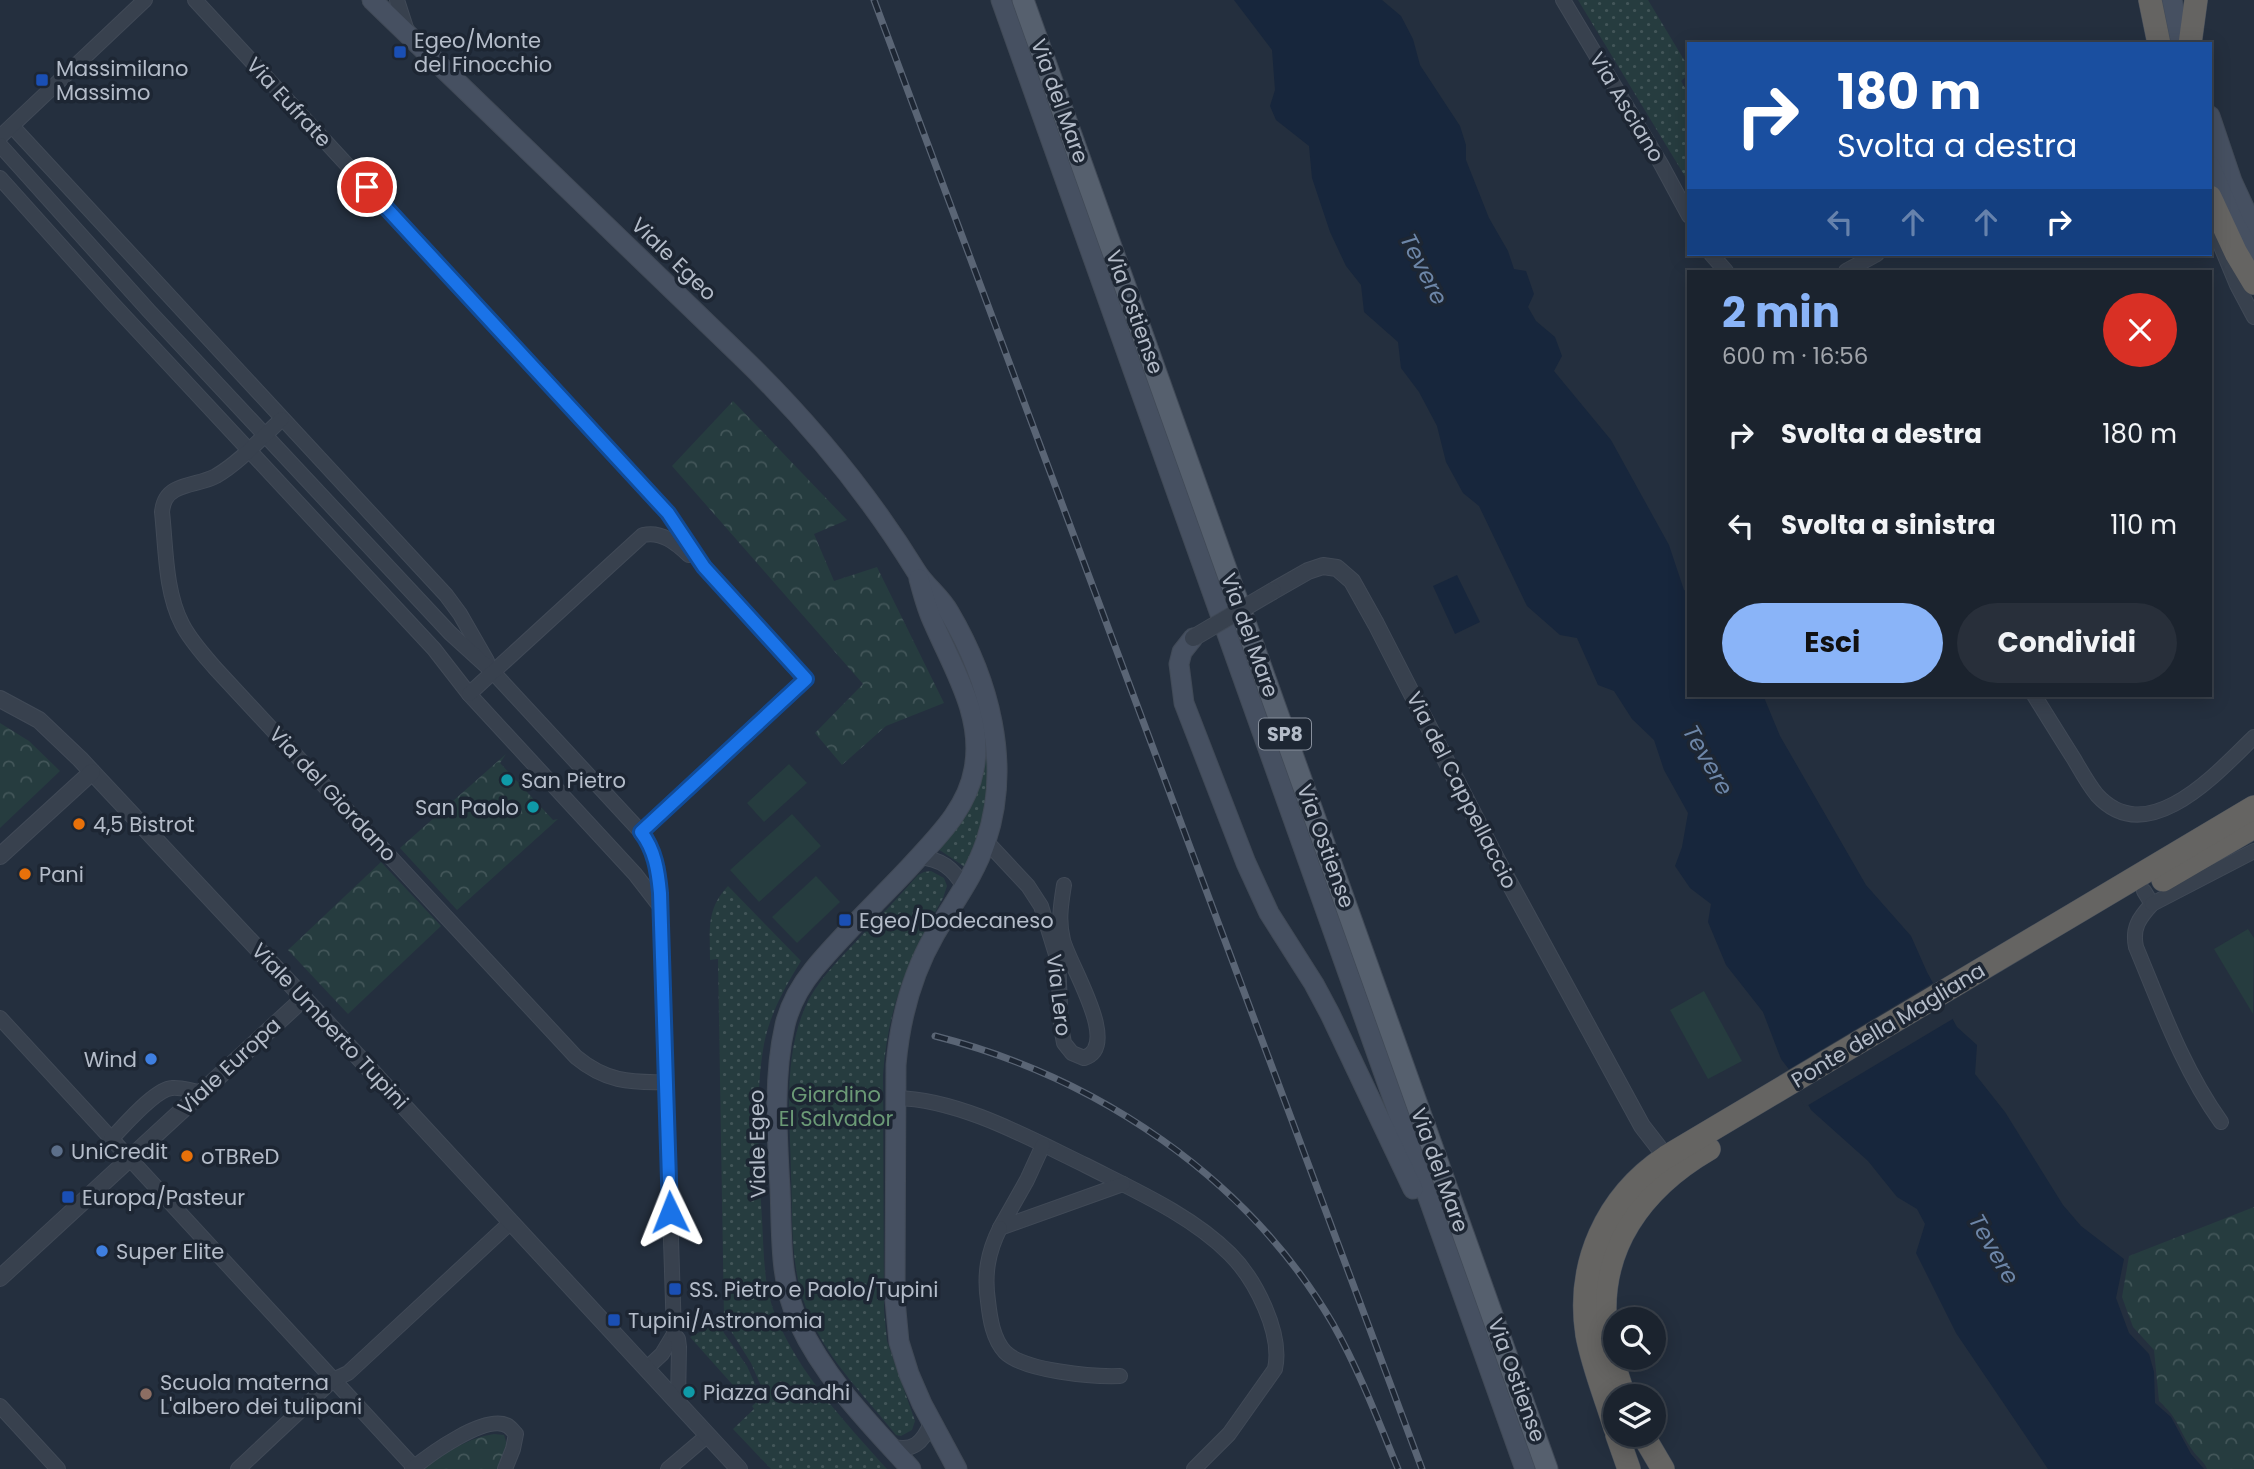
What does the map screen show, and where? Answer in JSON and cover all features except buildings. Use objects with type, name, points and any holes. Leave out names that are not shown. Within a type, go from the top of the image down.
[{"type":"highway","points":[[2150,0],[2160,42]]},
{"type":"highway","points":[[2181,41],[2196,0]]},
{"type":"highway","points":[[2212,201],[2232,246],[2254,283]]},
{"type":"highway","points":[[2089,914],[2148,898],[2251,821],[2254,798]]},
{"type":"highway","points":[[2089,914],[2251,821]]},
{"type":"highway","name":"Ponte della Magliana","points":[[1694,1149],[2089,914]]},
{"type":"highway","points":[[1621,1384],[1606,1330],[1607,1283],[1613,1257],[1649,1181],[1666,1157],[1694,1149]]},
{"type":"highway","points":[[1603,1389],[1588,1339],[1585,1313],[1592,1254],[1606,1219],[1627,1190],[1675,1171],[1694,1149]]},
{"type":"highway","points":[[1621,1447],[1629,1469]]},
{"type":"highway","points":[[1640,1447],[1647,1469]]},
{"type":"highway","points":[[1650,1447],[1663,1469]]},
{"type":"main road","name":"Viale Egeo","points":[[372,0],[803,417],[873,504],[918,575],[949,612],[974,663],[994,729],[997,769],[995,806],[986,841],[964,887],[929,945],[914,981],[899,1038],[896,1098],[897,1329],[909,1374],[931,1423],[957,1469]]},
{"type":"main road","name":"Via Ostiense","points":[[1001,0],[1525,1469]]},
{"type":"main road","name":"Via del Mare","points":[[1023,0],[1547,1469]]},
{"type":"main road","points":[[2172,0],[2181,41]]},
{"type":"main road","points":[[2212,122],[2240,201],[2254,229]]},
{"type":"main road","points":[[2212,170],[2234,222],[2254,258]]},
{"type":"main road","name":"Viale Egeo","points":[[911,1469],[827,1371],[804,1333],[790,1302],[783,1266],[780,1224],[778,1122],[779,1069],[786,1024],[795,998],[826,956],[948,824],[965,799],[974,772],[974,724],[967,697],[930,617],[918,575]]},
{"type":"main road","points":[[1193,638],[1182,652],[1179,664],[1184,703],[1250,872],[1269,913],[1314,984],[1414,1189],[1438,1226]]},
{"type":"street","points":[[0,137],[145,0]]},
{"type":"street","name":"Via Eufrate","points":[[195,0],[668,513],[704,567]]},
{"type":"street","points":[[397,0],[409,36]]},
{"type":"street","name":"Via Asciano","points":[[1563,0],[1661,163],[1687,212]]},
{"type":"street","points":[[12,127],[410,556],[456,609],[493,672]]},
{"type":"street","points":[[0,145],[393,572],[450,633],[493,672],[641,832],[650,848],[656,863],[660,906],[674,1334],[662,1354],[647,1368],[739,1469]]},
{"type":"street","points":[[0,178],[112,303],[434,649],[469,694],[653,895],[660,906]]},
{"type":"street","points":[[39,222],[72,192]]},
{"type":"street","points":[[2212,226],[2252,310]]},
{"type":"street","points":[[1713,256],[1725,270]]},
{"type":"street","points":[[1848,270],[1873,256]]},
{"type":"street","points":[[112,303],[146,271]]},
{"type":"street","points":[[186,381],[219,351]]},
{"type":"street","name":"Via del Giordano","points":[[282,419],[216,475],[172,492],[163,504],[173,598],[180,621],[215,668],[576,1057],[595,1070],[619,1080],[666,1082]]},
{"type":"street","points":[[320,527],[353,496]]},
{"type":"street","points":[[469,694],[643,535],[650,533],[665,537],[704,567],[806,679],[641,832]]},
{"type":"street","points":[[377,587],[410,556]]},
{"type":"street","name":"Via del Cappellaccio","points":[[1193,638],[1308,571],[1333,566],[1346,574],[1361,596],[1498,862],[1642,1126],[1666,1157]]},
{"type":"street","points":[[2035,697],[2097,794],[2113,807],[2134,813],[2159,811],[2181,802],[2254,737]]},
{"type":"street","name":"Viale Umberto Tupini","points":[[0,699],[46,725],[92,772],[647,1368]]},
{"type":"street","points":[[0,856],[92,772]]},
{"type":"street","name":"Via Lero","points":[[986,841],[1028,886],[1041,906],[1058,961],[1064,1043],[1075,1055],[1087,1057],[1094,1053],[1098,1045],[1099,1030],[1064,943],[1060,915],[1064,885]]},
{"type":"street","points":[[2221,1122],[2185,1062],[2136,947],[2134,933],[2148,898],[2254,851]]},
{"type":"street","points":[[919,856],[945,864],[955,872],[964,887]]},
{"type":"street","name":"Viale Europa","points":[[0,1278],[304,998]]},
{"type":"street","points":[[0,1018],[413,1468],[440,1447],[479,1427],[500,1424],[510,1426],[516,1434],[505,1469]]},
{"type":"street","points":[[111,1139],[146,1104],[165,1090],[174,1088],[200,1092]]},
{"type":"street","points":[[896,1098],[921,1100],[949,1107],[1043,1145],[1166,1208],[1229,1253],[1255,1287],[1275,1339],[1277,1357],[1270,1377],[1229,1434],[1194,1469]]},
{"type":"street","points":[[1043,1145],[989,1254],[985,1283],[993,1327],[1003,1349],[1014,1359],[1083,1375],[1120,1376]]},
{"type":"street","points":[[1000,1228],[1123,1184]]},
{"type":"street","points":[[238,1469],[333,1380],[348,1373],[511,1222]]},
{"type":"street","points":[[674,1334],[680,1347],[678,1402]]},
{"type":"street","points":[[0,1406],[58,1469]]},
{"type":"street","points":[[891,1446],[909,1449],[916,1446],[924,1439],[931,1423]]},
{"type":"street","points":[[668,1469],[712,1440]]},
{"type":"green space","points":[[1578,0],[1648,0],[1687,65],[1687,76],[1681,81],[1687,92],[1687,180]]},
{"type":"green space","points":[[733,401],[847,520],[814,534],[834,581],[877,567],[944,703],[886,726],[842,765],[815,733],[863,684],[672,466]]},
{"type":"green space","points":[[0,723],[29,741],[60,771],[0,828]]},
{"type":"green space","points":[[983,737],[987,737],[987,800],[975,845],[965,867],[938,849]]},
{"type":"green space","points":[[506,754],[500,763],[553,820],[558,819],[457,910],[400,848]]},
{"type":"green space","points":[[789,764],[807,783],[764,822],[747,803]]},
{"type":"green space","points":[[792,814],[821,846],[759,902],[730,870]]},
{"type":"green space","points":[[381,862],[441,926],[348,1014],[288,950]]},
{"type":"green space","name":"Giardino El Salvador","points":[[931,871],[944,878],[947,886],[902,983],[890,1026],[883,1075],[884,1310],[887,1341],[915,1421],[912,1430],[901,1436],[896,1435],[828,1351],[804,1302],[794,1247],[791,1062],[800,1019],[821,981],[918,875]]},
{"type":"green space","points":[[816,876],[840,902],[797,943],[772,917]]},
{"type":"green space","points":[[728,886],[801,961],[774,1011],[764,1044],[761,1066],[759,1154],[765,1267],[771,1303],[785,1336],[809,1377],[887,1469],[771,1469],[733,1429],[754,1409],[752,1406],[764,1393],[751,1363],[724,1320],[718,959],[710,960],[710,939],[711,920],[716,903]]},
{"type":"green space","points":[[2248,929],[2254,938],[2253,1014],[2214,949]]},
{"type":"green space","points":[[1704,991],[1742,1061],[1708,1079],[1670,1010]]},
{"type":"green space","points":[[2254,1207],[2254,1469],[2207,1469],[2171,1414],[2159,1401],[2154,1350],[2133,1327],[2122,1297],[2129,1256]]},
{"type":"green space","points":[[719,1322],[747,1366],[759,1393],[748,1402],[690,1337]]},
{"type":"green space","points":[[494,1434],[504,1435],[507,1445],[498,1469],[422,1469],[465,1443]]},
{"type":"water","name":"Tevere","points":[[1234,0],[1382,0],[1401,16],[1413,39],[1420,65],[1460,126],[1466,145],[1466,160],[1489,218],[1508,251],[1514,269],[1526,271],[1534,294],[1528,307],[1536,321],[1555,337],[1562,356],[1554,371],[1611,440],[1669,545],[1684,590],[1687,592],[1687,697],[1764,697],[1780,736],[1866,885],[1911,936],[1957,1027],[1977,1045],[1975,1074],[2005,1112],[2063,1205],[2081,1226],[2124,1259],[2116,1298],[2129,1333],[2149,1354],[2154,1372],[2155,1403],[2171,1417],[2191,1454],[2204,1469],[2048,1469],[1956,1333],[1916,1253],[1925,1224],[1917,1209],[1897,1197],[1868,1161],[1811,1110],[1781,1059],[1763,1012],[1726,965],[1708,922],[1711,904],[1690,888],[1675,866],[1682,847],[1688,813],[1664,770],[1654,740],[1632,719],[1614,691],[1598,685],[1577,638],[1560,635],[1527,606],[1479,506],[1463,493],[1446,462],[1437,426],[1419,392],[1401,368],[1398,342],[1364,312],[1361,285],[1346,266],[1330,232],[1312,178],[1309,146],[1276,120],[1270,106],[1275,90],[1272,50]]},
{"type":"water","points":[[1457,575],[1480,622],[1455,634],[1433,586]]},
{"type":"pier","points":[[1936,981],[1956,1017],[1805,1107],[1786,1071]]},
{"type":"railway","points":[[874,0],[1422,1469]]},
{"type":"railway","points":[[935,1036],[995,1054],[1053,1078],[1109,1106],[1162,1140],[1212,1179],[1257,1223],[1298,1271],[1333,1324],[1360,1377],[1398,1469]]},
{"type":"place","name":"Egeo/Monte del Finocchio","points":[[400,52]]},
{"type":"place","name":"Massimilano Massimo","points":[[42,80]]},
{"type":"place","name":"San Pietro","points":[[507,780]]},
{"type":"place","name":"San Paolo","points":[[533,807]]},
{"type":"place","name":"4,5 Bistrot","points":[[79,824]]},
{"type":"place","name":"Pani","points":[[25,874]]},
{"type":"place","name":"Egeo/Dodecaneso","points":[[845,920]]},
{"type":"place","name":"Wind","points":[[151,1059]]},
{"type":"place","name":"UniCredit","points":[[57,1151]]},
{"type":"place","name":"oTBReD","points":[[187,1156]]},
{"type":"place","name":"Europa/Pasteur","points":[[68,1197]]},
{"type":"place","name":"Super Elite","points":[[102,1251]]},
{"type":"place","name":"SS. Pietro e Paolo/Tupini","points":[[675,1289]]},
{"type":"place","name":"Tupini/Astronomia","points":[[614,1320]]},
{"type":"place","name":"Piazza Gandhi","points":[[689,1392]]},
{"type":"place","name":"Scuola materna L'albero dei tulipani","points":[[146,1394]]},
{"type":"route","points":[[367,187],[668,513],[704,567],[806,679],[641,832],[656,863],[660,893],[670,1212]]}]
